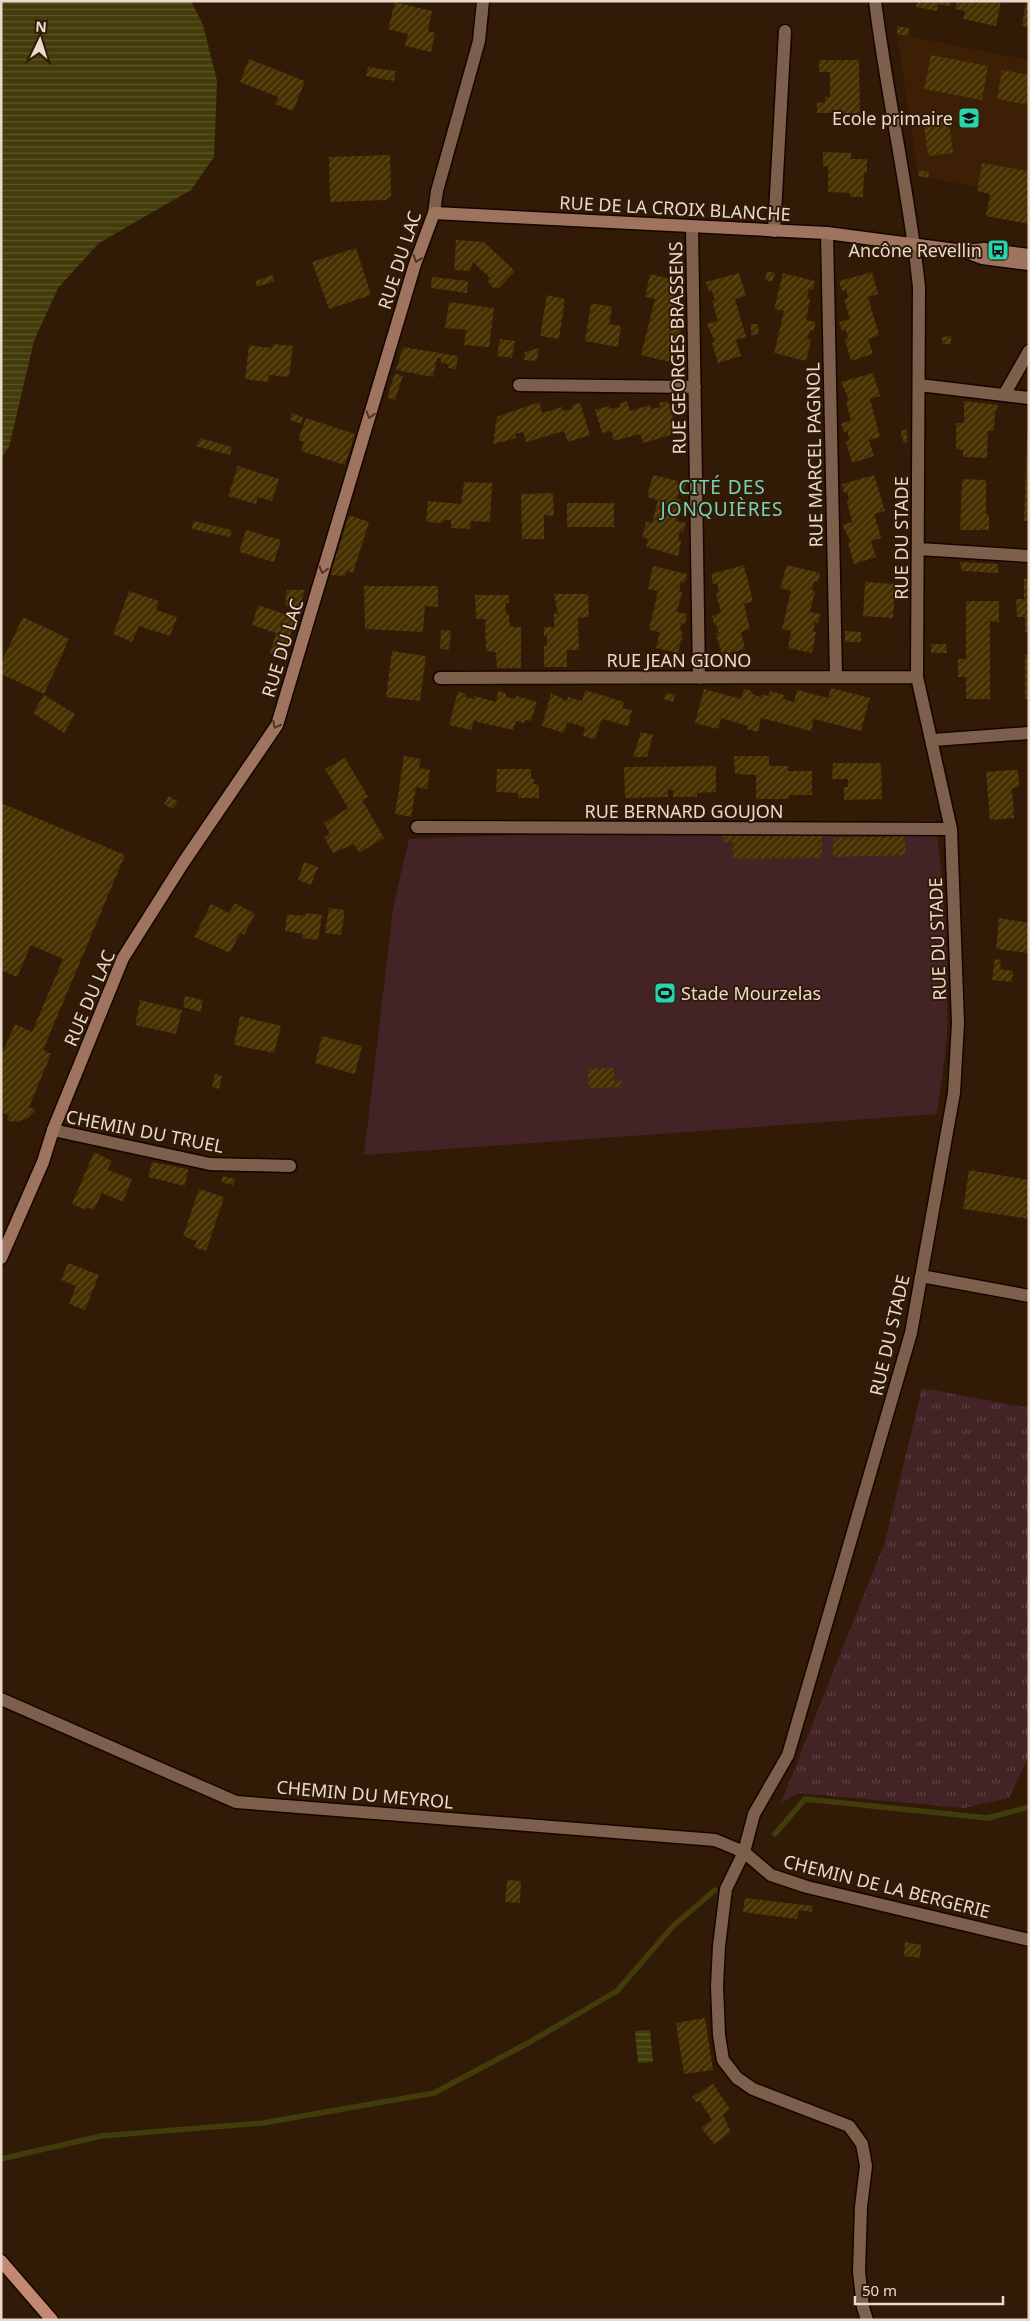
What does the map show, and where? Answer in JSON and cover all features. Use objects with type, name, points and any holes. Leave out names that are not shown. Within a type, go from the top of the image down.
[{"type":"main road","points":[[1,2261],[52,2320]]},
{"type":"street","name":"RUE DU LAC","points":[[1,1258],[42,1162],[53,1130],[123,958],[182,863],[277,725],[415,264],[434,213],[437,191],[479,41],[483,1]]},
{"type":"street","name":"RUE DU STADE","points":[[867,2320],[863,2307],[858,2272],[861,2207],[866,2166],[862,2144],[849,2126],[753,2089],[737,2078],[723,2060],[717,1986],[719,1946],[726,1890],[744,1852],[754,1814],[788,1755],[911,1333],[954,1093],[958,1023],[951,829],[933,740],[917,677],[919,287],[914,244],[882,63],[875,1]]},
{"type":"street","points":[[774,231],[785,31]]},
{"type":"street","name":"RUE DE LA CROIX BLANCHE","points":[[434,213],[827,233],[964,251]]},
{"type":"street","name":"RUE GEORGES BRASSENS","points":[[692,227],[699,678]]},
{"type":"street","name":"RUE MARCEL PAGNOL","points":[[827,233],[836,677]]},
{"type":"street","points":[[964,251],[984,249],[1029,254]]},
{"type":"street","points":[[964,251],[982,258],[1029,264]]},
{"type":"street","points":[[1004,394],[1029,351]]},
{"type":"street","points":[[519,385],[695,387]]},
{"type":"street","points":[[919,385],[1029,398]]},
{"type":"street","points":[[919,549],[1029,556]]},
{"type":"street","name":"RUE JEAN GIONO","points":[[440,678],[917,677]]},
{"type":"street","points":[[933,740],[1029,733]]},
{"type":"street","name":"RUE BERNARD GOUJON","points":[[417,827],[951,829]]},
{"type":"street","name":"CHEMIN DU TRUEL","points":[[53,1130],[210,1164],[290,1166]]},
{"type":"street","points":[[921,1276],[1029,1296]]},
{"type":"street","name":"CHEMIN DU MEYROL","points":[[1,1699],[236,1802],[715,1840],[744,1852]]},
{"type":"street","name":"CHEMIN DE LA BERGERIE","points":[[744,1852],[771,1875],[807,1887],[1029,1940]]},
{"type":"shaded area","points":[[1,1],[191,1],[203,25],[217,81],[214,157],[191,190],[99,243],[58,288],[34,341],[9,447],[1,458]]},
{"type":"shaded area","name":"Ecole primaire","points":[[897,34],[1029,60],[1029,224],[986,216],[990,194],[977,191],[977,187],[918,176]]},
{"type":"shaded area","points":[[650,2030],[653,2062],[638,2063],[635,2031]]},
{"type":"green space","name":"Stade Mourzelas","points":[[935,820],[944,899],[947,978],[946,1041],[937,1114],[364,1155],[393,909],[409,839]]},
{"type":"green space","points":[[922,1388],[1029,1408],[1029,1756],[1009,1798],[964,1808],[798,1793],[781,1803],[885,1542]]},
{"type":"building","points":[[917,1],[950,1],[949,6],[938,4],[937,11],[916,7]]},
{"type":"building","points":[[957,1],[1001,1],[996,26],[963,19],[965,11],[955,9]]},
{"type":"building","points":[[1026,1],[1029,1],[1029,27],[1022,26]]},
{"type":"building","points":[[395,2],[432,11],[428,31],[435,33],[431,52],[405,46],[408,34],[388,29]]},
{"type":"building","points":[[897,26],[909,28],[908,36],[897,34]]},
{"type":"building","points":[[931,55],[988,66],[982,100],[924,89]]},
{"type":"building","points":[[249,59],[305,81],[293,111],[275,104],[278,97],[240,82]]},
{"type":"building","points":[[819,60],[859,60],[860,113],[817,113],[817,103],[825,102],[825,97],[830,97],[830,72],[819,72]]},
{"type":"building","points":[[368,67],[396,71],[394,81],[366,76]]},
{"type":"building","points":[[1002,70],[1029,75],[1029,105],[997,99]]},
{"type":"building","points":[[948,115],[953,153],[928,156],[923,118]]},
{"type":"building","points":[[823,152],[851,153],[851,159],[867,159],[867,173],[864,173],[863,197],[850,197],[850,193],[828,192],[828,166],[823,166]]},
{"type":"building","points":[[390,155],[391,195],[386,200],[330,202],[329,157]]},
{"type":"building","points":[[982,163],[1029,171],[1029,224],[986,216],[990,194],[977,191]]},
{"type":"building","points":[[919,170],[929,172],[928,178],[918,176]]},
{"type":"building","points":[[456,240],[484,242],[515,271],[499,288],[494,288],[487,281],[490,278],[473,262],[470,271],[454,270]]},
{"type":"building","points":[[356,248],[371,295],[329,309],[312,262]]},
{"type":"building","points":[[767,271],[775,273],[772,282],[765,280]]},
{"type":"building","points":[[872,272],[878,294],[868,297],[879,335],[868,339],[873,354],[851,361],[845,339],[848,338],[846,330],[842,331],[839,322],[850,319],[844,299],[848,298],[846,289],[842,291],[839,281]]},
{"type":"building","points":[[739,273],[746,296],[735,299],[746,337],[736,340],[741,356],[718,363],[712,343],[715,342],[707,324],[718,321],[712,301],[715,300],[712,291],[709,292],[706,282]]},
{"type":"building","points":[[783,273],[815,281],[813,290],[809,289],[807,298],[810,299],[806,320],[815,322],[814,331],[810,330],[807,339],[811,340],[806,361],[774,353],[784,311],[774,309]]},
{"type":"building","points":[[650,274],[683,282],[681,291],[678,291],[676,301],[679,301],[674,321],[684,323],[676,341],[679,342],[674,363],[641,355],[655,299],[645,297]]},
{"type":"building","points":[[273,275],[274,281],[257,287],[255,281]]},
{"type":"building","points":[[432,277],[468,281],[467,293],[431,288]]},
{"type":"building","points":[[547,295],[565,299],[559,339],[540,336]]},
{"type":"building","points":[[449,302],[494,308],[489,347],[464,345],[466,330],[445,328]]},
{"type":"building","points":[[591,303],[612,307],[609,324],[621,326],[618,347],[585,341]]},
{"type":"building","points":[[751,324],[758,324],[759,334],[751,335]]},
{"type":"building","points":[[951,336],[951,344],[942,344],[942,337]]},
{"type":"building","points":[[500,339],[515,341],[512,358],[497,356]]},
{"type":"building","points":[[273,344],[293,346],[289,377],[269,375],[268,382],[245,379],[249,345],[272,348]]},
{"type":"building","points":[[403,347],[458,356],[456,369],[448,368],[449,364],[441,363],[441,358],[437,358],[433,377],[396,370]]},
{"type":"building","points":[[539,348],[537,361],[524,360],[525,352]]},
{"type":"building","points":[[395,373],[403,376],[395,400],[387,398]]},
{"type":"building","points":[[873,373],[880,396],[870,399],[880,437],[869,440],[874,456],[852,463],[846,442],[850,440],[847,431],[844,432],[841,424],[851,420],[846,401],[849,400],[841,382]]},
{"type":"building","points":[[627,401],[630,411],[650,405],[651,409],[661,407],[659,403],[668,401],[677,433],[643,443],[640,434],[614,441],[611,431],[602,433],[595,410],[609,406],[610,409],[620,407],[619,404]]},
{"type":"building","points":[[964,401],[998,405],[997,411],[995,411],[994,431],[988,431],[987,458],[963,457],[963,450],[956,449],[956,423],[964,423]]},
{"type":"building","points":[[539,402],[542,413],[562,407],[563,411],[573,409],[572,405],[580,403],[590,435],[568,442],[564,431],[526,442],[523,432],[515,434],[516,438],[493,444],[497,417]]},
{"type":"building","points":[[292,413],[303,417],[301,424],[290,420]]},
{"type":"building","points":[[306,418],[355,434],[345,465],[301,451],[304,442],[298,440]]},
{"type":"building","points":[[902,430],[907,430],[907,443],[903,442],[903,438],[901,438]]},
{"type":"building","points":[[1027,435],[1029,435],[1029,521],[1024,521]]},
{"type":"building","points":[[200,438],[232,447],[230,455],[196,446]]},
{"type":"building","points":[[238,466],[279,479],[272,501],[258,497],[256,504],[228,496]]},
{"type":"building","points":[[653,475],[686,483],[683,492],[679,491],[677,499],[681,500],[676,521],[686,523],[683,532],[680,531],[678,540],[681,541],[678,556],[646,547],[648,539],[642,537],[646,522],[652,523],[658,500],[647,497]]},
{"type":"building","points":[[874,475],[885,511],[874,514],[881,538],[871,541],[876,557],[854,564],[848,543],[851,541],[842,525],[852,522],[847,502],[849,501],[847,492],[844,493],[842,484]]},
{"type":"building","points":[[962,479],[986,480],[986,514],[989,515],[989,530],[960,530]]},
{"type":"building","points":[[464,482],[492,483],[490,522],[471,521],[470,529],[451,528],[451,520],[444,520],[443,523],[426,522],[428,501],[461,504]]},
{"type":"building","points":[[553,493],[554,516],[544,515],[544,539],[522,539],[521,494]]},
{"type":"building","points":[[567,503],[614,503],[614,527],[567,527]]},
{"type":"building","points":[[349,515],[369,522],[353,573],[347,571],[345,576],[330,575]]},
{"type":"building","points":[[193,521],[232,530],[230,537],[192,529]]},
{"type":"building","points":[[246,530],[281,540],[274,562],[239,552]]},
{"type":"building","points":[[960,562],[998,564],[998,573],[962,571]]},
{"type":"building","points":[[744,565],[753,601],[744,604],[750,629],[741,632],[745,649],[722,655],[716,634],[719,633],[716,624],[714,625],[712,616],[721,613],[716,593],[719,592],[717,583],[713,584],[711,574]]},
{"type":"building","points":[[787,565],[820,573],[818,582],[814,581],[812,591],[815,591],[810,612],[821,614],[818,623],[815,622],[813,632],[816,632],[812,653],[788,648],[791,631],[782,629],[791,591],[780,588]]},
{"type":"building","points":[[653,566],[687,574],[684,583],[681,582],[679,591],[682,592],[677,612],[687,614],[685,624],[681,623],[680,631],[683,632],[678,653],[656,648],[660,632],[649,630],[658,591],[648,589]]},
{"type":"building","points":[[1024,579],[1029,579],[1029,632],[1025,632],[1025,617],[1017,617],[1016,599],[1024,599]]},
{"type":"building","points":[[865,582],[895,584],[893,618],[863,616]]},
{"type":"building","points":[[364,586],[438,586],[438,607],[425,606],[423,632],[365,629]]},
{"type":"building","points":[[287,590],[305,590],[299,608],[285,605]]},
{"type":"building","points":[[129,591],[159,601],[156,610],[177,617],[170,636],[139,626],[132,642],[113,634]]},
{"type":"building","points":[[554,594],[588,594],[589,617],[578,618],[579,650],[567,650],[567,667],[544,667],[544,646],[547,646],[547,636],[544,636],[544,627],[554,627],[554,613],[558,614]]},
{"type":"building","points":[[475,595],[509,595],[509,603],[506,603],[506,614],[509,614],[510,627],[521,627],[521,668],[497,668],[496,652],[486,651],[485,619],[476,619]]},
{"type":"building","points":[[966,601],[999,601],[999,622],[990,621],[990,699],[966,699],[966,677],[958,677],[958,659],[966,659]]},
{"type":"building","points":[[258,605],[296,618],[283,657],[270,653],[276,633],[252,625]]},
{"type":"building","points":[[23,617],[69,639],[44,694],[1,674],[1,663]]},
{"type":"building","points":[[441,630],[451,631],[449,650],[440,649]]},
{"type":"building","points":[[845,631],[861,632],[861,642],[845,642]]},
{"type":"building","points":[[931,644],[946,644],[947,653],[931,653]]},
{"type":"building","points":[[392,651],[426,656],[420,701],[386,697]]},
{"type":"building","points":[[1025,655],[1029,655],[1029,699],[1025,699]]},
{"type":"building","points":[[831,688],[870,698],[861,731],[814,719],[811,731],[761,718],[758,732],[747,729],[748,726],[721,718],[718,729],[695,723],[704,689],[741,699],[744,689],[752,691],[752,694],[761,697],[762,694],[769,696],[770,691],[784,695],[783,699],[794,702],[797,690],[828,698]]},
{"type":"building","points":[[585,690],[624,702],[622,708],[632,710],[628,726],[602,719],[595,739],[583,736],[585,727],[567,722],[564,733],[542,726],[551,693],[567,701],[568,697],[582,701]]},
{"type":"building","points":[[458,691],[466,694],[465,697],[474,699],[475,696],[496,702],[498,691],[506,693],[506,697],[515,699],[517,696],[537,702],[531,721],[525,720],[524,723],[516,721],[513,730],[474,721],[471,730],[449,725]]},
{"type":"building","points":[[666,693],[675,695],[673,702],[664,699]]},
{"type":"building","points":[[44,695],[75,714],[64,733],[33,713]]},
{"type":"building","points":[[641,732],[653,735],[647,757],[633,757]]},
{"type":"building","points":[[404,756],[421,759],[419,768],[430,770],[427,789],[416,787],[411,817],[395,814]]},
{"type":"building","points":[[734,756],[769,756],[769,766],[788,766],[788,771],[812,771],[812,795],[789,795],[789,799],[756,799],[756,775],[735,774]]},
{"type":"building","points":[[345,758],[368,797],[362,800],[384,838],[359,853],[354,844],[333,853],[324,837],[330,834],[324,823],[348,808],[325,769]]},
{"type":"building","points":[[833,763],[881,763],[882,799],[844,800],[844,787],[848,787],[848,779],[832,779]]},
{"type":"building","points":[[716,766],[716,792],[697,793],[697,797],[673,797],[673,790],[668,790],[668,797],[625,798],[624,767]]},
{"type":"building","points":[[497,769],[531,769],[531,779],[534,779],[534,784],[539,785],[539,798],[518,798],[518,793],[496,792]]},
{"type":"building","points":[[1018,770],[1019,787],[1012,788],[1014,818],[990,820],[986,772]]},
{"type":"building","points":[[169,796],[178,802],[173,809],[164,804]]},
{"type":"building","points":[[1,803],[125,855],[43,1050],[51,1054],[29,1107],[36,1110],[28,1118],[17,1122],[7,1121],[9,1115],[1,1112],[1,1056],[15,1024],[32,1032],[63,959],[31,945],[17,977],[1,970]]},
{"type":"building","points":[[822,834],[822,858],[733,859],[733,842],[723,842],[723,835]]},
{"type":"building","points":[[905,836],[906,855],[833,857],[833,838]]},
{"type":"building","points":[[304,862],[318,867],[311,885],[298,880]]},
{"type":"building","points":[[235,903],[255,914],[244,935],[240,933],[230,953],[194,937],[211,904],[229,913]]},
{"type":"building","points":[[329,908],[345,910],[341,935],[325,933]]},
{"type":"building","points":[[305,913],[322,915],[318,940],[302,938],[303,934],[285,931],[287,914],[305,916]]},
{"type":"building","points":[[999,918],[1029,923],[1029,953],[996,949]]},
{"type":"building","points":[[995,959],[1001,960],[1000,969],[1013,971],[1012,982],[992,980]]},
{"type":"building","points":[[185,996],[203,1000],[201,1012],[183,1007]]},
{"type":"building","points":[[140,1000],[182,1010],[176,1034],[135,1025]]},
{"type":"building","points":[[240,1016],[281,1026],[274,1053],[234,1045]]},
{"type":"building","points":[[322,1036],[362,1046],[355,1074],[315,1063]]},
{"type":"building","points":[[614,1068],[614,1081],[621,1080],[621,1087],[589,1088],[588,1069]]},
{"type":"building","points":[[215,1074],[222,1076],[219,1089],[212,1087]]},
{"type":"building","points":[[94,1152],[112,1161],[107,1170],[132,1179],[123,1202],[102,1193],[94,1210],[87,1207],[86,1210],[72,1204]]},
{"type":"building","points":[[152,1162],[188,1169],[185,1186],[148,1177]]},
{"type":"building","points":[[969,1170],[1029,1180],[1029,1219],[963,1209]]},
{"type":"building","points":[[223,1176],[235,1179],[233,1185],[221,1182]]},
{"type":"building","points":[[199,1189],[224,1197],[206,1251],[194,1247],[197,1241],[183,1236]]},
{"type":"building","points":[[68,1263],[99,1275],[85,1310],[69,1304],[76,1286],[61,1280]]},
{"type":"building","points":[[507,1880],[521,1881],[520,1903],[505,1902]]},
{"type":"building","points":[[745,1898],[813,1906],[812,1912],[799,1910],[797,1919],[743,1912]]},
{"type":"building","points":[[905,1942],[921,1945],[920,1958],[904,1956]]},
{"type":"building","points":[[705,2018],[713,2070],[684,2074],[676,2023]]},
{"type":"building","points":[[713,2084],[730,2109],[723,2115],[731,2132],[714,2144],[701,2128],[712,2120],[700,2101],[696,2102],[692,2097]]},
{"type":"waterway","points":[[775,1834],[805,1799],[988,1818],[1029,1807]]},
{"type":"waterway","points":[[1,2159],[101,2136],[263,2123],[434,2093],[528,2043],[617,1991],[673,1926],[715,1890]]},
{"type":"place","name":"Ecole primaire","points":[[969,118]]},
{"type":"place","name":"Ancône Revellin","points":[[998,250]]},
{"type":"place","name":"Stade Mourzelas","points":[[665,993]]},
{"type":"district","name":"CITÉ DES JONQUIÈRES","points":[[722,498]]}]
